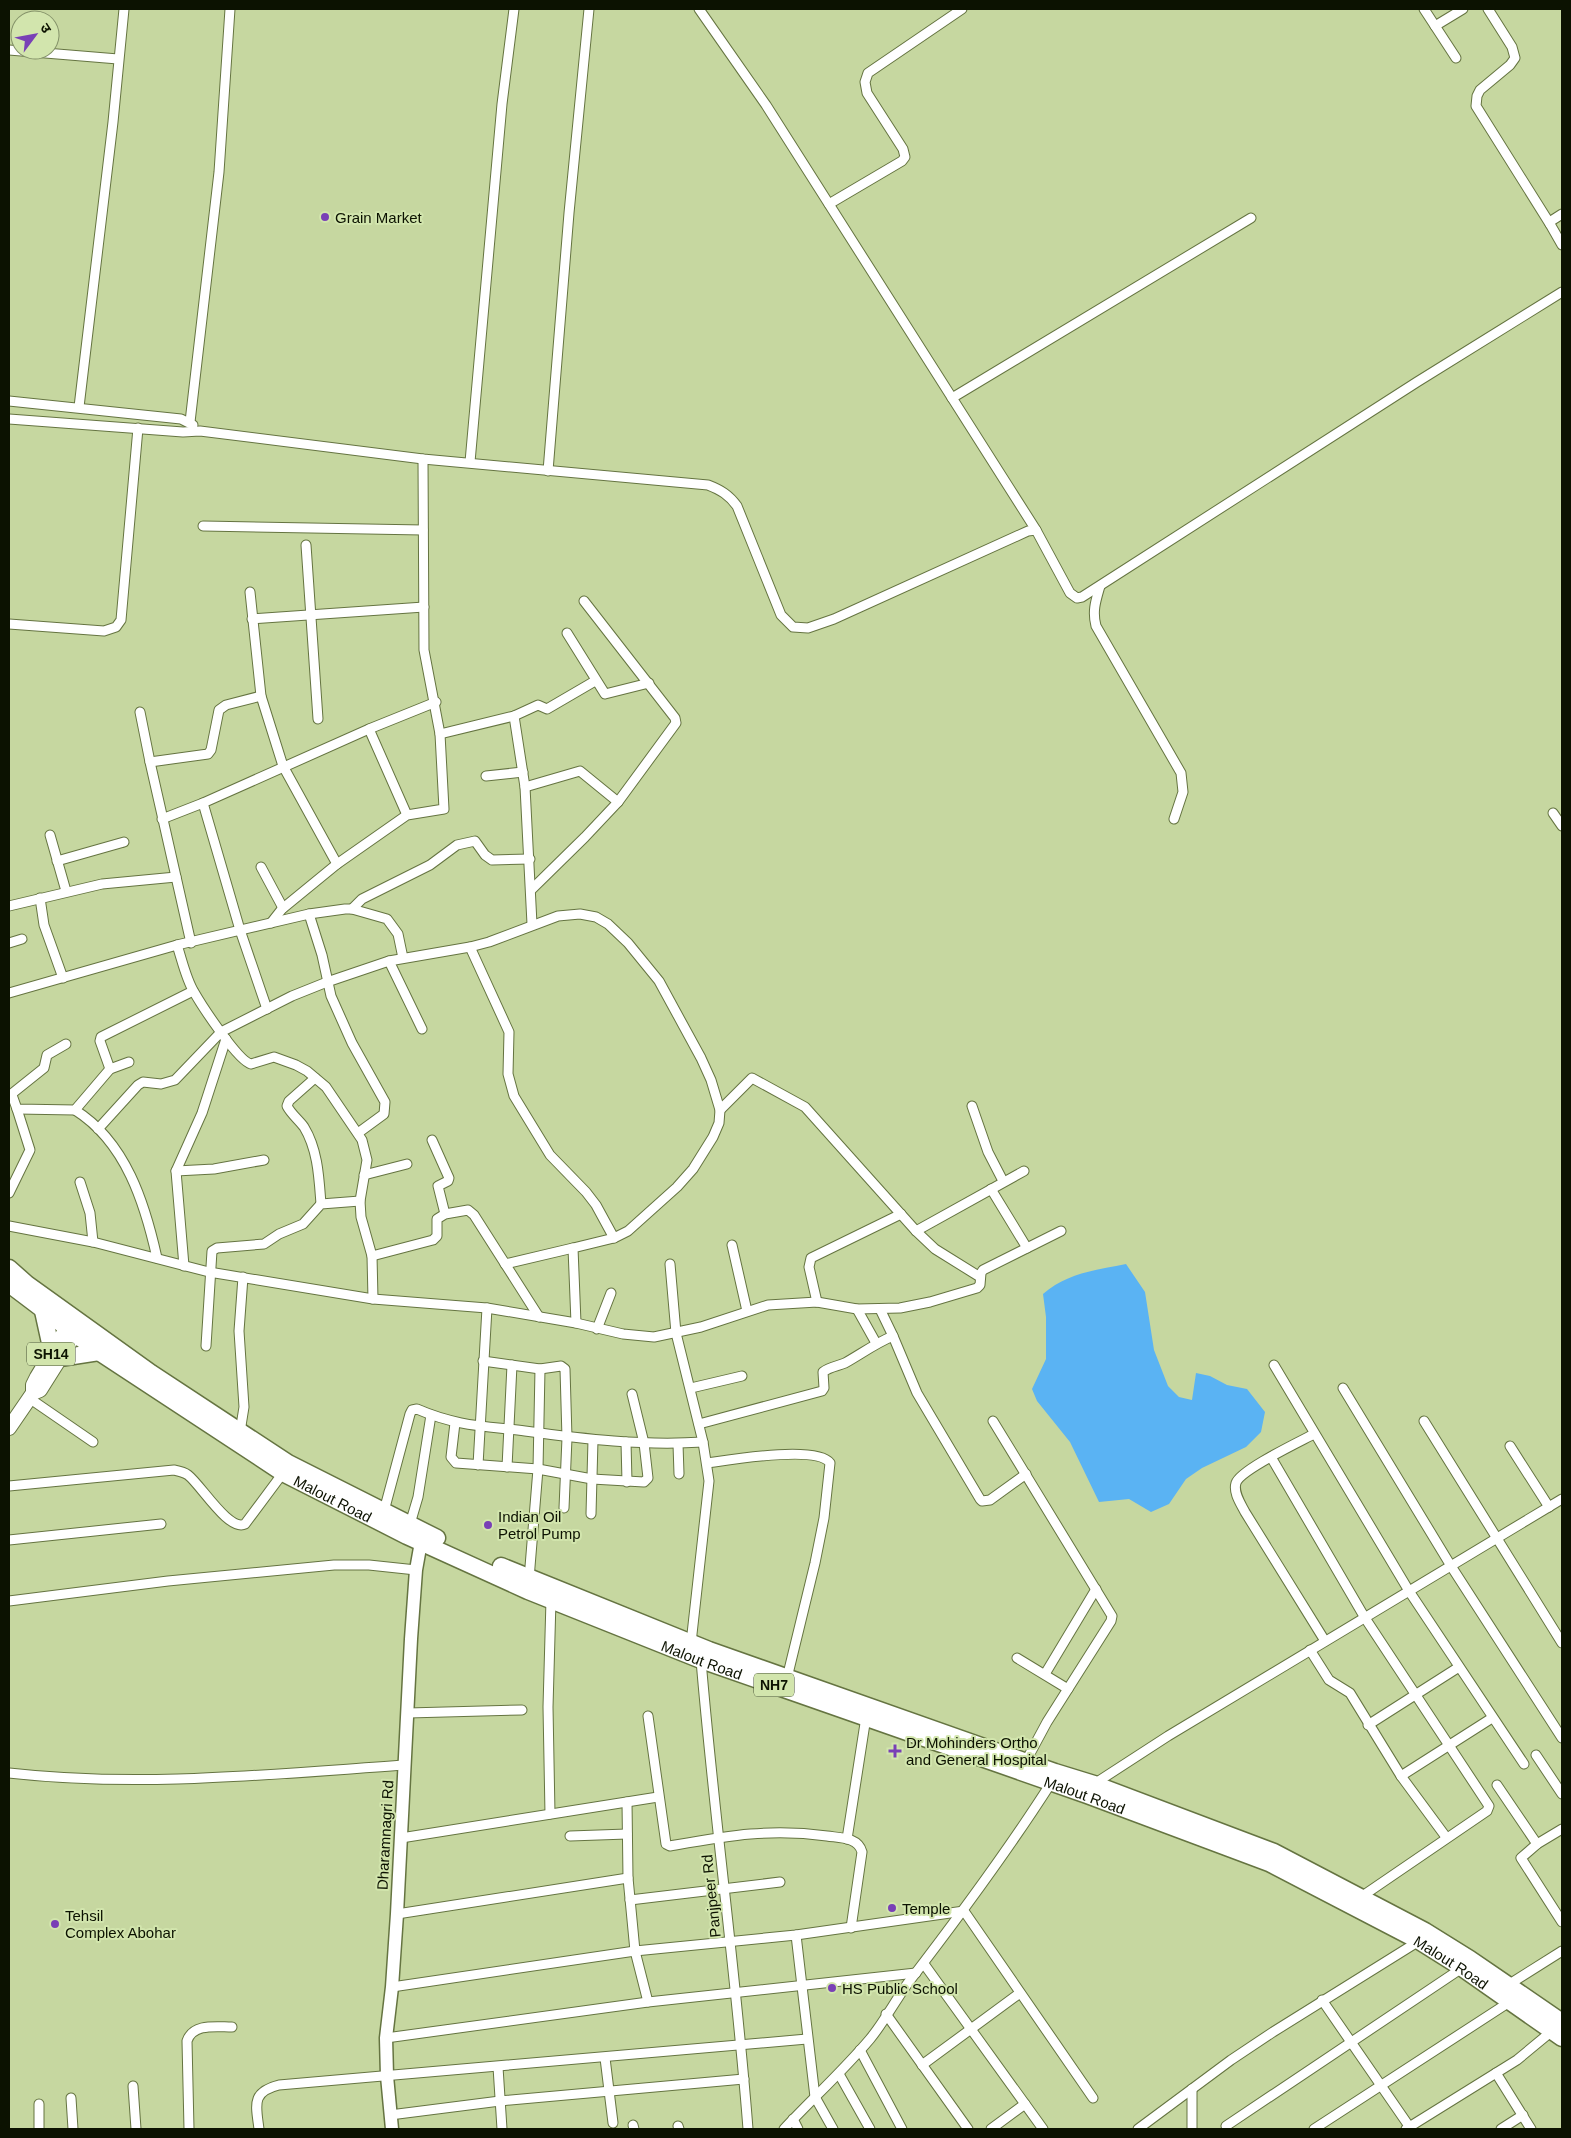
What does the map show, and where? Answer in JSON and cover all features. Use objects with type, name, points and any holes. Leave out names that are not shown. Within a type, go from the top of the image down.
[{"type":"highway","name":"Malout Road","points":[[9,1268],[74,1326],[99,1352],[148,1377],[288,1463],[529,1585],[551,1600],[701,1660],[1051,1783],[1091,1789],[1274,1852],[1425,1931],[1508,1985],[1559,2030]]},
{"type":"highway","name":"Malout Road","points":[[9,1284],[43,1311],[74,1326],[282,1473],[421,1542],[529,1585],[787,1678],[1026,1761],[1269,1863],[1419,1941],[1511,2002],[1559,2030]]},
{"type":"highway","points":[[43,1311],[56,1355],[99,1352]]},
{"type":"main road","name":"SH14","points":[[9,1428],[31,1396],[40,1390],[56,1355],[74,1326]]},
{"type":"street","points":[[80,407],[124,9]]},
{"type":"street","points":[[190,422],[219,172],[230,9]]},
{"type":"street","points":[[470,462],[502,104],[514,9]]},
{"type":"street","points":[[548,471],[569,213],[589,9]]},
{"type":"street","points":[[699,9],[766,105],[1036,530],[1073,596],[1082,597],[1100,586],[1417,382],[1561,296]]},
{"type":"street","points":[[829,204],[902,161],[905,157],[903,149],[867,93],[865,82],[868,73],[962,9]]},
{"type":"street","points":[[1424,9],[1456,58]]},
{"type":"street","points":[[1436,26],[1463,9]]},
{"type":"street","points":[[1488,9],[1512,47],[1515,58],[1510,65],[1480,90],[1476,106],[1562,245]]},
{"type":"street","points":[[9,50],[118,59]]},
{"type":"street","points":[[1550,224],[1551,221],[1562,214]]},
{"type":"street","points":[[952,398],[1251,218]]},
{"type":"street","points":[[9,401],[181,419],[190,422],[200,431]]},
{"type":"street","points":[[9,418],[183,432],[200,431],[423,459],[707,485],[720,489],[730,496],[737,506],[781,615],[787,623],[799,629],[808,628],[834,619],[1022,534],[1036,530]]},
{"type":"street","points":[[9,624],[104,632],[116,627],[121,620],[138,428]]},
{"type":"street","points":[[271,923],[283,908],[336,864],[407,815],[444,809],[440,734],[436,702],[425,663],[423,459]]},
{"type":"street","points":[[202,526],[423,530]]},
{"type":"street","points":[[306,545],[318,719]]},
{"type":"street","points":[[1100,586],[1093,616],[1096,626],[1181,773],[1183,792],[1174,818]]},
{"type":"street","points":[[250,592],[261,696],[283,766],[336,864]]},
{"type":"street","points":[[531,890],[618,802],[676,723],[675,718],[649,683],[584,601]]},
{"type":"street","points":[[252,618],[424,607]]},
{"type":"street","points":[[567,633],[603,693],[607,695],[649,683]]},
{"type":"street","points":[[440,734],[514,716],[538,705],[548,709],[595,680]]},
{"type":"street","points":[[150,762],[208,754],[211,750],[218,716],[222,707],[261,696]]},
{"type":"street","points":[[162,819],[203,803],[368,729],[436,702]]},
{"type":"street","points":[[140,712],[162,819],[191,943]]},
{"type":"street","points":[[514,716],[525,786],[532,924]]},
{"type":"street","points":[[368,729],[407,815]]},
{"type":"street","points":[[525,786],[580,771],[618,802]]},
{"type":"street","points":[[486,776],[523,772]]},
{"type":"street","points":[[203,803],[240,930],[267,1009]]},
{"type":"street","points":[[1553,813],[1562,826]]},
{"type":"street","points":[[50,835],[66,891]]},
{"type":"street","points":[[352,909],[362,899],[430,865],[461,843],[475,841],[485,856],[494,861],[530,859]]},
{"type":"street","points":[[57,861],[124,842]]},
{"type":"street","points":[[261,867],[283,908]]},
{"type":"street","points":[[9,904],[102,884],[176,877]]},
{"type":"street","points":[[40,898],[44,926],[63,978]]},
{"type":"street","points":[[9,994],[177,945],[309,914],[352,909],[387,919],[398,934],[403,958]]},
{"type":"street","points":[[309,914],[322,955],[327,982],[352,1042],[385,1102],[384,1114],[358,1133]]},
{"type":"street","points":[[98,1129],[138,1085],[143,1082],[161,1084],[174,1080],[223,1035],[267,1009],[327,982],[388,961],[490,942],[532,924],[558,916],[580,914],[596,917],[608,924],[628,943],[659,981],[686,1029],[711,1080],[720,1110],[719,1123],[713,1137],[693,1169],[677,1187],[628,1231],[614,1238],[505,1264]]},
{"type":"street","points":[[9,943],[22,939]]},
{"type":"street","points":[[177,945],[193,991],[223,1035],[247,1063],[251,1064],[279,1057],[296,1064],[326,1087],[358,1133],[366,1148],[367,1160],[360,1200],[361,1217],[372,1256],[372,1299]]},
{"type":"street","points":[[470,947],[508,1032],[508,1074],[514,1096],[550,1155],[586,1192],[596,1205],[614,1238]]},
{"type":"street","points":[[388,961],[422,1029]]},
{"type":"street","points":[[110,1069],[100,1041],[101,1037],[193,991]]},
{"type":"street","points":[[184,1266],[176,1171],[202,1113],[223,1035]]},
{"type":"street","points":[[9,1193],[30,1150],[17,1110],[10,1096],[44,1068],[47,1054],[66,1044]]},
{"type":"street","points":[[75,1110],[110,1069],[130,1062]]},
{"type":"street","points":[[316,1078],[289,1101],[287,1106],[304,1128],[311,1142],[316,1160],[321,1204]]},
{"type":"street","points":[[720,1110],[752,1078],[805,1107],[916,1231],[935,1249],[980,1277]]},
{"type":"street","points":[[972,1106],[988,1152],[1003,1181]]},
{"type":"street","points":[[17,1110],[75,1110],[98,1129],[115,1150],[141,1197],[157,1258]]},
{"type":"street","points":[[432,1140],[449,1178],[448,1181],[438,1186],[445,1214]]},
{"type":"street","points":[[176,1171],[232,1167],[264,1160]]},
{"type":"street","points":[[364,1175],[407,1164]]},
{"type":"street","points":[[916,1231],[1024,1171]]},
{"type":"street","points":[[80,1182],[90,1213],[93,1242]]},
{"type":"street","points":[[991,1189],[1027,1248]]},
{"type":"street","points":[[206,1346],[209,1272],[211,1253],[214,1249],[264,1244],[279,1234],[303,1224],[321,1204],[360,1200]]},
{"type":"street","points":[[372,1256],[433,1240],[437,1236],[437,1218],[445,1214],[464,1210],[470,1211],[539,1317]]},
{"type":"street","points":[[817,1302],[809,1267],[811,1258],[901,1214]]},
{"type":"street","points":[[9,1226],[93,1242],[209,1272],[372,1299],[487,1308],[576,1323],[623,1334],[654,1336],[676,1333],[768,1305],[817,1302],[857,1309],[880,1309],[908,1306],[953,1296],[977,1288],[980,1285],[980,1277],[983,1270],[1062,1231]]},
{"type":"street","points":[[732,1245],[747,1311]]},
{"type":"street","points":[[573,1248],[576,1323]]},
{"type":"street","points":[[670,1264],[676,1333],[708,1464],[709,1481],[690,1643]]},
{"type":"street","points":[[240,1432],[244,1407],[239,1339],[243,1277]]},
{"type":"street","points":[[597,1329],[611,1293]]},
{"type":"street","points":[[478,1465],[487,1308]]},
{"type":"street","points":[[857,1309],[876,1343]]},
{"type":"street","points":[[880,1309],[917,1393],[980,1499],[982,1501],[990,1500],[1026,1474]]},
{"type":"street","points":[[699,1424],[822,1391],[824,1388],[824,1372],[849,1360],[876,1343],[893,1336]]},
{"type":"street","points":[[484,1361],[540,1369],[561,1366],[566,1369],[567,1438],[564,1508]]},
{"type":"street","points":[[507,1467],[512,1365]]},
{"type":"street","points":[[1274,1365],[1409,1591],[1524,1764]]},
{"type":"street","points":[[529,1585],[538,1469],[540,1369]]},
{"type":"street","points":[[690,1388],[742,1376]]},
{"type":"street","points":[[1343,1388],[1451,1566],[1562,1738]]},
{"type":"street","points":[[455,1423],[451,1457],[452,1461],[456,1463],[538,1469],[592,1479],[644,1482],[648,1478],[644,1443],[632,1394]]},
{"type":"street","points":[[31,1396],[93,1442]]},
{"type":"street","points":[[384,1511],[412,1410],[417,1409],[455,1423],[567,1438],[678,1444],[703,1442]]},
{"type":"street","points":[[410,1524],[418,1497],[431,1415]]},
{"type":"street","points":[[1424,1420],[1562,1643]]},
{"type":"street","points":[[993,1421],[1111,1611],[1112,1616],[1111,1621],[1047,1722],[1026,1761]]},
{"type":"street","points":[[1314,1434],[1271,1457],[1241,1476],[1236,1482],[1236,1490],[1238,1499],[1325,1641]]},
{"type":"street","points":[[591,1514],[593,1440]]},
{"type":"street","points":[[626,1442],[627,1482]]},
{"type":"street","points":[[678,1444],[679,1474]]},
{"type":"street","points":[[1510,1446],[1549,1507]]},
{"type":"street","points":[[708,1464],[779,1454],[823,1458],[830,1463],[824,1518],[787,1678]]},
{"type":"street","points":[[1271,1457],[1364,1618],[1489,1806],[1487,1811],[1446,1837],[1361,1897]]},
{"type":"street","points":[[9,1486],[174,1470],[186,1473],[225,1516],[241,1526],[245,1524],[282,1473]]},
{"type":"street","points":[[1091,1789],[1168,1736],[1549,1507],[1561,1504]]},
{"type":"street","points":[[9,1540],[161,1524]]},
{"type":"street","name":"Dharamnagri Rd","points":[[392,2129],[387,2076],[386,2038],[397,1914],[416,1570],[421,1542]]},
{"type":"street","points":[[9,1601],[168,1581],[334,1566],[369,1565],[416,1570]]},
{"type":"street","points":[[1045,1674],[1096,1589]]},
{"type":"street","points":[[550,1814],[548,1707],[551,1600]]},
{"type":"street","points":[[1310,1650],[1330,1680],[1350,1694],[1401,1776],[1446,1837]]},
{"type":"street","points":[[1017,1658],[1068,1688]]},
{"type":"street","name":"Panjpeer Rd","points":[[701,1660],[742,2046],[748,2129]]},
{"type":"street","points":[[1368,1725],[1459,1667]]},
{"type":"street","points":[[408,1713],[522,1710]]},
{"type":"street","points":[[648,1716],[666,1844],[670,1846],[719,1837],[773,1832],[847,1839],[856,1842],[862,1852],[851,1928]]},
{"type":"street","points":[[847,1839],[866,1717]]},
{"type":"street","points":[[1401,1776],[1492,1718]]},
{"type":"street","points":[[1536,1755],[1562,1794]]},
{"type":"street","points":[[9,1773],[91,1780],[160,1780],[405,1766]]},
{"type":"street","points":[[784,2129],[839,2074],[872,2037],[916,1972],[964,1911],[1051,1783]]},
{"type":"street","points":[[1497,1785],[1537,1844]]},
{"type":"street","points":[[401,1838],[658,1797]]},
{"type":"street","points":[[627,1802],[628,1878],[635,1951],[648,2002]]},
{"type":"street","points":[[1562,1829],[1537,1844],[1521,1858],[1562,1922]]},
{"type":"street","points":[[570,1836],[627,1834]]},
{"type":"street","points":[[397,1914],[628,1878]]},
{"type":"street","points":[[630,1900],[780,1882]]},
{"type":"street","points":[[392,1987],[635,1951],[796,1935],[964,1911]]},
{"type":"street","points":[[964,1911],[1093,2098]]},
{"type":"street","points":[[796,1935],[815,2097],[833,2129]]},
{"type":"street","points":[[1138,2129],[1231,2060],[1322,2000],[1419,1941]]},
{"type":"street","points":[[1508,1985],[1562,1951]]},
{"type":"street","points":[[924,1964],[1042,2129]]},
{"type":"street","points":[[1226,2126],[1462,1968]]},
{"type":"street","points":[[386,2038],[736,1991],[801,1986],[916,1972]]},
{"type":"street","points":[[922,2064],[1020,1993]]},
{"type":"street","points":[[1322,2000],[1409,2128],[1496,2073],[1559,2030]]},
{"type":"street","points":[[1314,2129],[1511,2002]]},
{"type":"street","points":[[886,2014],[968,2129]]},
{"type":"street","points":[[189,2129],[187,2040],[189,2034],[202,2028],[232,2027]]},
{"type":"street","points":[[259,2129],[257,2099],[261,2092],[268,2088],[807,2039]]},
{"type":"street","points":[[860,2050],[902,2129]]},
{"type":"street","points":[[605,2058],[612,2123]]},
{"type":"street","points":[[498,2067],[502,2129]]},
{"type":"street","points":[[1496,2073],[1531,2129]]},
{"type":"street","points":[[839,2074],[870,2129]]},
{"type":"street","points":[[390,2116],[500,2100],[744,2079]]},
{"type":"street","points":[[133,2086],[136,2129]]},
{"type":"street","points":[[1192,2089],[1192,2129]]},
{"type":"street","points":[[71,2098],[73,2129]]},
{"type":"street","points":[[39,2104],[40,2129]]},
{"type":"street","points":[[991,2129],[1025,2104]]},
{"type":"street","points":[[1501,2129],[1523,2115]]},
{"type":"street","points":[[793,2119],[798,2129]]},
{"type":"water","points":[[1126,1264],[1145,1292],[1154,1350],[1168,1386],[1179,1397],[1192,1400],[1196,1373],[1210,1376],[1227,1385],[1247,1389],[1265,1412],[1261,1432],[1246,1447],[1202,1468],[1186,1479],[1169,1504],[1151,1512],[1129,1499],[1099,1502],[1070,1442],[1037,1401],[1032,1389],[1046,1359],[1046,1317],[1043,1294],[1062,1281],[1082,1273]]},
{"type":"place","name":"Grain Market","points":[[325,217]]},
{"type":"place","name":"Indian Oil Petrol Pump","points":[[488,1525]]},
{"type":"place","name":"Dr Mohinders Ortho and General Hospital","points":[[895,1751]]},
{"type":"place","name":"Temple","points":[[892,1908]]},
{"type":"place","name":"Tehsil Complex Abohar","points":[[55,1924]]},
{"type":"place","name":"HS Public School","points":[[832,1988]]}]
